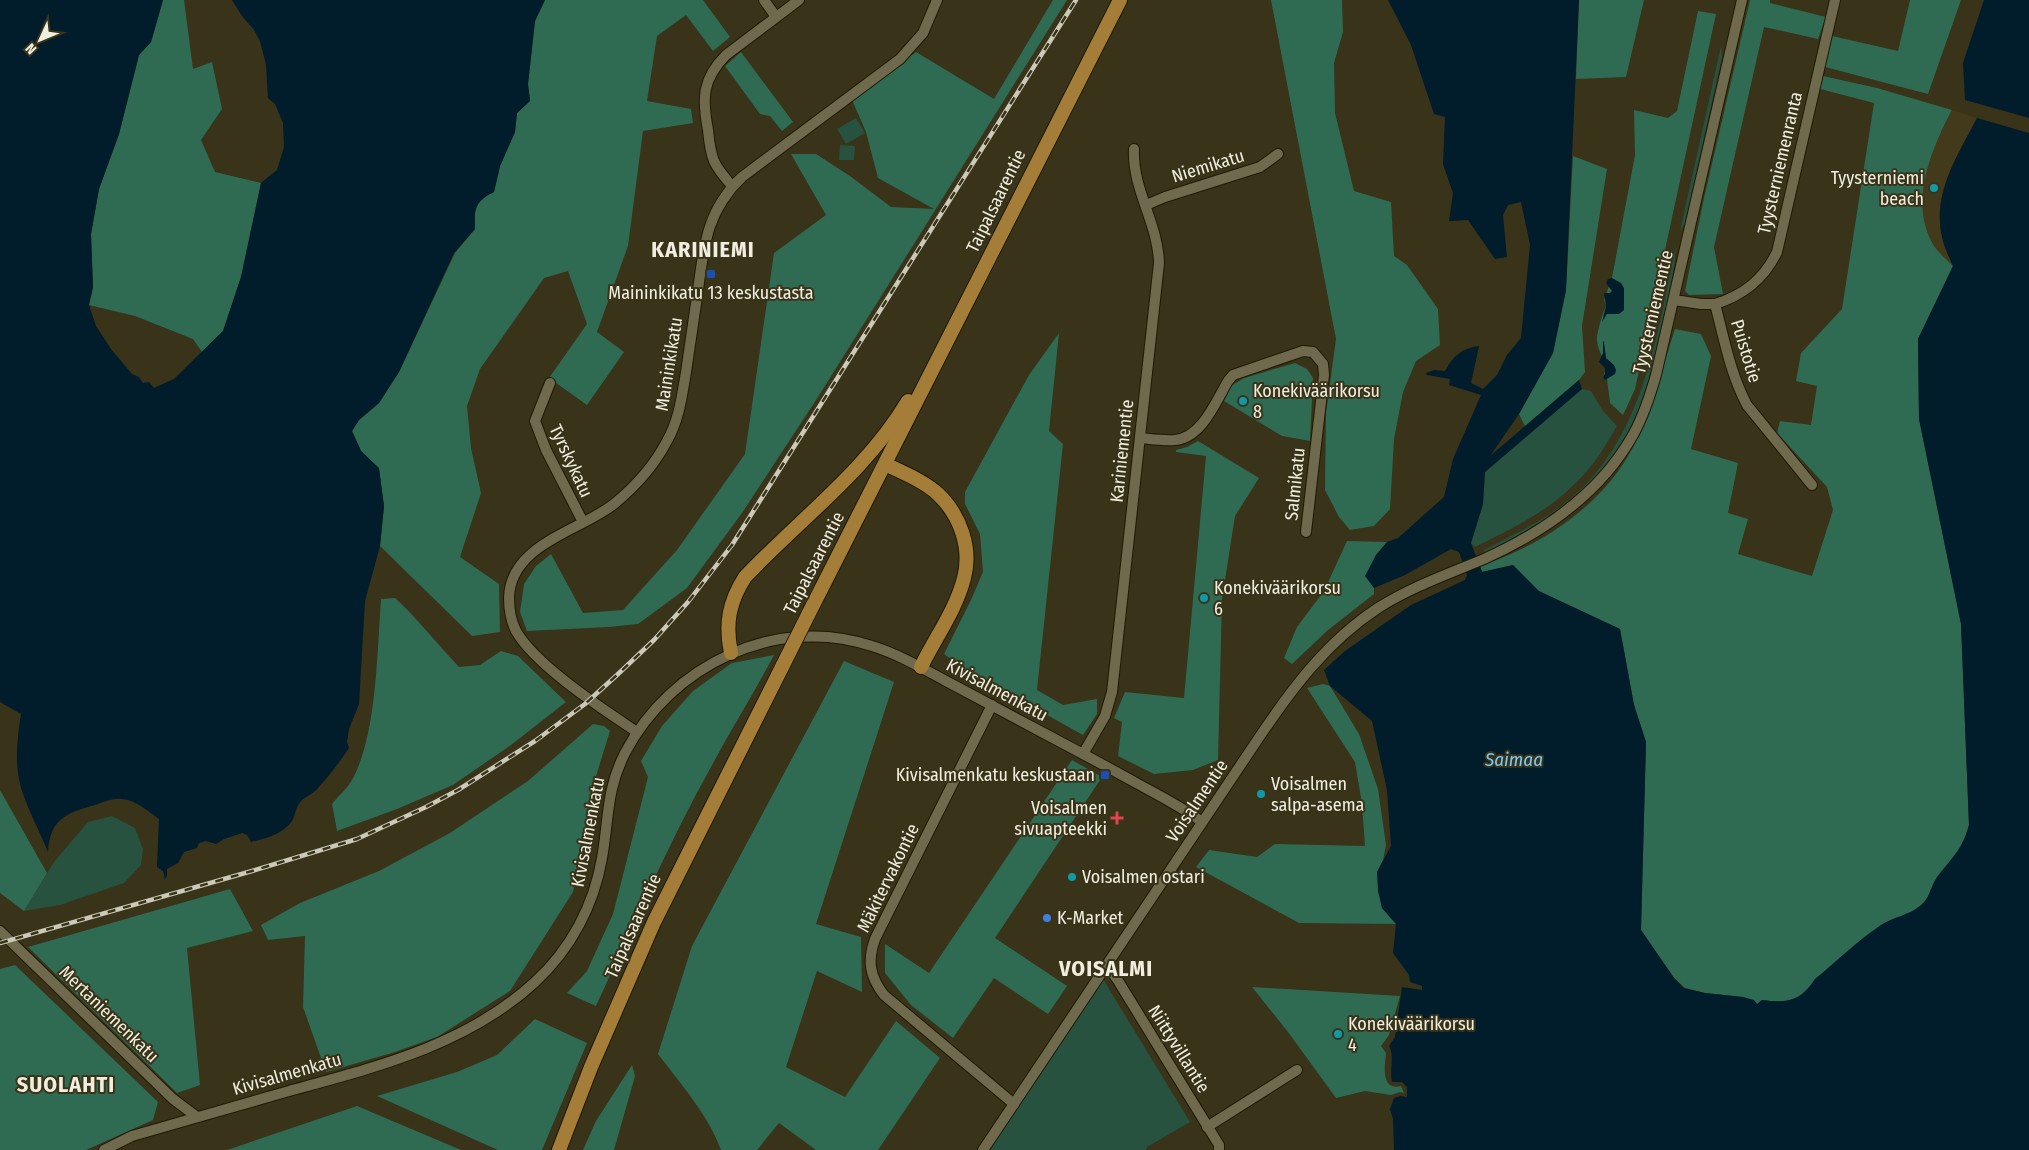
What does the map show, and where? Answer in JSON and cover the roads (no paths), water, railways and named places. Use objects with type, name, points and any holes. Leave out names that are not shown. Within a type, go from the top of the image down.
[{"type":"main road","name":"Taipalsaarentie","points":[[558,1150],[595,1058],[654,922],[1059,116],[1120,0]]},
{"type":"main road","points":[[731,654],[728,618],[736,591],[745,577],[847,476],[883,437],[900,414],[965,306]]},
{"type":"main road","points":[[885,464],[938,494],[959,523],[965,543],[967,560],[965,577],[948,617],[921,667]]},
{"type":"street","points":[[764,0],[776,17]]},
{"type":"street","points":[[732,186],[718,169],[712,154],[704,108],[705,89],[717,64],[799,0]]},
{"type":"street","name":"Maininkikatu","points":[[637,732],[603,709],[552,669],[521,639],[512,620],[509,602],[511,584],[526,559],[537,549],[612,505],[636,484],[656,461],[674,430],[682,398],[705,241],[717,207],[732,186],[758,164],[900,59],[923,33],[937,0]]},
{"type":"street","name":"Tyysterniementie","points":[[1455,570],[1483,559],[1527,537],[1555,520],[1594,487],[1620,456],[1633,435],[1650,396],[1674,300],[1742,0]]},
{"type":"street","name":"Tyysterniemenranta","points":[[1715,304],[1739,294],[1753,285],[1764,275],[1777,252],[1834,0]]},
{"type":"street","name":"Kariniementie","points":[[1083,754],[1104,716],[1112,692],[1160,263],[1156,232],[1136,176],[1134,149]]},
{"type":"street","name":"Niemikatu","points":[[1146,205],[1165,197],[1260,167],[1278,154]]},
{"type":"street","name":"Puistotie","points":[[1674,300],[1715,304],[1726,350],[1740,393],[1747,405],[1812,485]]},
{"type":"street","name":"Salmikatu","points":[[1140,438],[1175,440],[1184,438],[1201,424],[1233,375],[1303,351],[1313,352],[1324,364],[1324,374],[1306,532]]},
{"type":"street","name":"Tyrskykatu","points":[[550,384],[535,421],[546,450],[583,522]]},
{"type":"street","name":"Voisalmentie","points":[[983,1150],[1295,686],[1333,644],[1377,609],[1414,588],[1455,570]]},
{"type":"street","name":"Kivisalmenkatu","points":[[104,1150],[132,1136],[417,1053],[462,1032],[517,997],[538,980],[565,948],[576,932],[590,904],[602,855],[610,794],[616,773],[637,732],[647,718],[673,690],[690,676],[731,654],[762,643],[791,638],[824,638],[869,645],[921,667],[1189,812],[1202,822]]},
{"type":"street","name":"Mäkitervakontie","points":[[992,705],[875,939],[870,962],[872,976],[884,994],[1014,1104]]},
{"type":"street","name":"Mertaniemenkatu","points":[[0,931],[173,1099],[197,1117]]},
{"type":"street","name":"Niittyvillantie","points":[[1106,968],[1111,971],[1117,980],[1219,1145],[1219,1150]]},
{"type":"street","points":[[1207,1127],[1297,1070]]},
{"type":"water","points":[[0,0],[163,0],[151,42],[139,55],[119,134],[99,189],[91,234],[93,287],[89,305],[96,326],[111,349],[132,374],[139,377],[143,383],[149,382],[154,388],[174,379],[223,331],[241,277],[261,183],[277,170],[284,147],[283,123],[275,104],[268,98],[266,65],[260,41],[232,0],[545,0],[535,21],[528,84],[530,101],[517,113],[515,132],[500,166],[494,192],[479,202],[475,216],[475,229],[454,253],[399,372],[379,403],[359,420],[352,431],[361,451],[379,468],[384,506],[380,546],[365,601],[359,704],[349,729],[347,742],[349,748],[318,788],[302,800],[292,821],[279,833],[251,842],[247,835],[242,833],[216,844],[206,841],[199,843],[197,848],[184,852],[178,863],[167,869],[165,879],[163,871],[157,867],[159,819],[132,801],[109,800],[76,811],[61,819],[52,832],[48,852],[19,782],[17,753],[21,714],[0,702]]},
{"type":"water","name":"Saimaa","points":[[1388,0],[1579,0],[1566,290],[1553,353],[1519,414],[1490,456],[1579,380],[1582,389],[1485,472],[1483,504],[1471,543],[1482,572],[1513,565],[1539,591],[1620,629],[1634,705],[1646,742],[1641,930],[1674,978],[1684,988],[1705,993],[1743,997],[1754,1000],[1757,1004],[1762,1000],[1786,1001],[1798,997],[1815,979],[1872,931],[1886,922],[1911,912],[1920,906],[1928,896],[1937,877],[1960,847],[1969,825],[1961,624],[1919,419],[1918,339],[1953,266],[1942,237],[1941,205],[1944,190],[1955,160],[1977,118],[2029,133],[2029,1150],[1394,1150],[1393,1119],[1390,1109],[1394,1098],[1400,1096],[1407,1097],[1407,1087],[1402,1082],[1392,1082],[1392,1054],[1389,1046],[1395,1037],[1402,987],[1422,990],[1422,986],[1410,982],[1409,975],[1393,953],[1396,924],[1382,908],[1378,891],[1377,872],[1391,846],[1387,790],[1372,721],[1330,686],[1324,670],[1345,651],[1411,605],[1465,580],[1467,575],[1459,552],[1451,549],[1405,575],[1374,588],[1365,576],[1376,555],[1387,542],[1398,538],[1444,497],[1453,459],[1481,395],[1449,385],[1450,379],[1427,375],[1426,373],[1434,370],[1445,371],[1451,361],[1463,351],[1479,346],[1471,383],[1483,389],[1497,375],[1507,355],[1521,338],[1530,245],[1521,202],[1508,205],[1503,215],[1507,257],[1495,259],[1468,220],[1449,221],[1453,193],[1443,164],[1445,117],[1434,114],[1411,45]]},
{"type":"water","points":[[1984,0],[2029,0],[2029,118],[1965,100],[1963,63]]},
{"type":"water","points":[[1612,278],[1621,283],[1624,288],[1624,310],[1619,314],[1607,314],[1602,322],[1606,306],[1604,293],[1612,291],[1606,283],[1608,279]]},
{"type":"water","points":[[1603,341],[1606,358],[1614,365],[1616,370],[1615,374],[1605,380],[1603,377],[1605,368],[1599,362],[1603,353]]},
{"type":"railway","points":[[0,943],[357,839],[458,790],[535,741],[585,704],[654,640],[688,602],[732,545],[1076,0]]},
{"type":"place","name":"Tyysterniemi beach","points":[[1934,188]]},
{"type":"place","name":"Maininkikatu 13 keskustasta","points":[[711,274]]},
{"type":"place","name":"Konekiväärikorsu 8","points":[[1243,401]]},
{"type":"place","name":"Konekiväärikorsu 6","points":[[1204,598]]},
{"type":"place","name":"Kivisalmenkatu keskustaan","points":[[1105,775]]},
{"type":"place","name":"Voisalmen salpa-asema","points":[[1261,794]]},
{"type":"place","name":"Voisalmen sivuapteekki","points":[[1117,818]]},
{"type":"place","name":"Voisalmen ostari","points":[[1072,877]]},
{"type":"place","name":"K-Market","points":[[1047,918]]},
{"type":"place","name":"Konekiväärikorsu 4","points":[[1338,1034]]},
{"type":"district","name":"KARINIEMI","points":[[703,249]]},
{"type":"district","name":"VOISALMI","points":[[1106,968]]},
{"type":"district","name":"SUOLAHTI","points":[[66,1084]]}]
